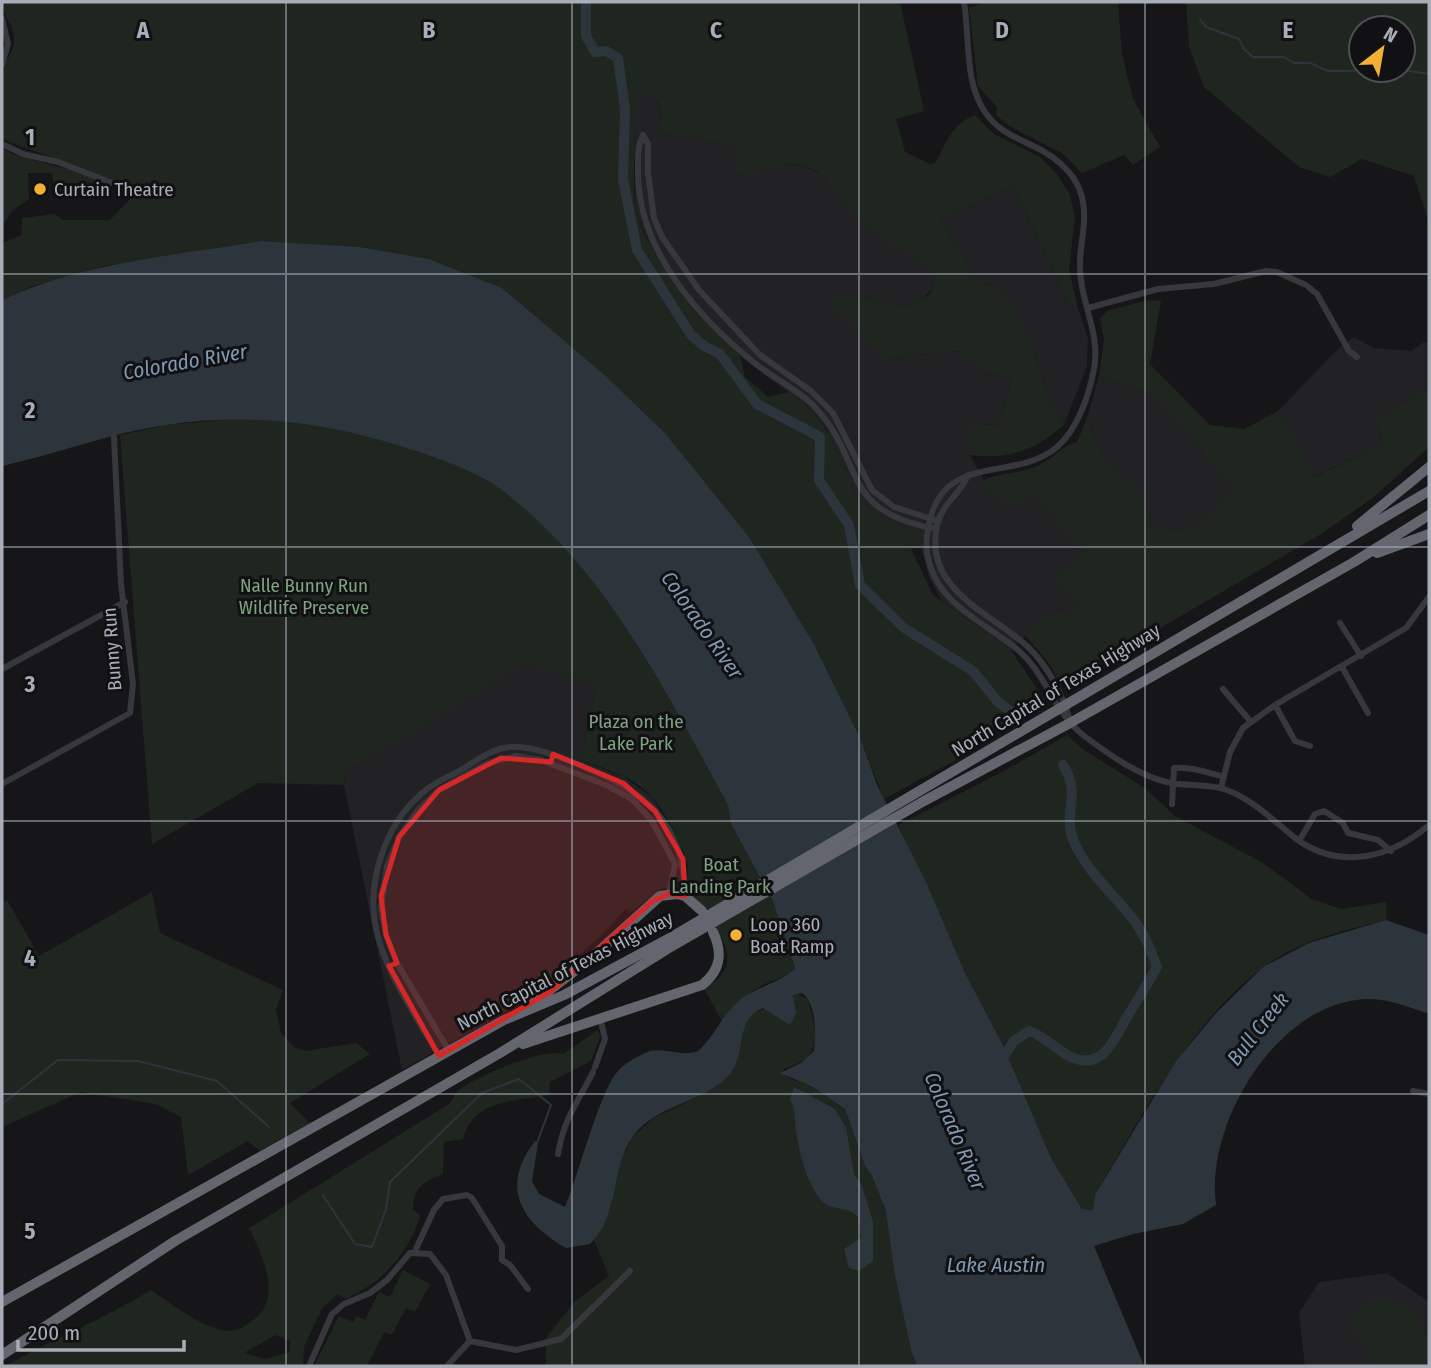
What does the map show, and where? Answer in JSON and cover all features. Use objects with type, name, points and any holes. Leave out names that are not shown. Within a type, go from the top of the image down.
[{"type":"highway","points":[[1334,545],[1429,467]]},
{"type":"highway","name":"North Capital of Texas Highway","points":[[2,1355],[175,1241],[500,1054],[670,942],[921,797],[1062,707],[1429,491]]},
{"type":"highway","name":"North Capital of Texas Highway","points":[[921,797],[1070,723],[1429,516]]},
{"type":"highway","points":[[1353,562],[1429,534]]},
{"type":"highway","points":[[515,1015],[590,959],[653,901],[669,894],[685,896],[702,911]]},
{"type":"highway","points":[[500,1054],[600,1017],[702,985],[718,966],[719,945],[713,932]]},
{"type":"highway","name":"North Capital of Texas Highway","points":[[2,1302],[515,1015],[564,995],[670,942]]},
{"type":"street","points":[[964,2],[974,93],[983,111],[994,124],[1012,136],[1059,161],[1071,173],[1082,194],[1085,215],[1080,261],[1081,283],[1095,339],[1094,370],[1071,430],[1059,446],[1038,458],[962,476],[938,499],[930,519],[926,545],[932,572],[947,597],[1022,654],[1062,707]]},
{"type":"street","points":[[2,18],[9,44],[2,65]]},
{"type":"street","points":[[643,135],[648,144],[648,173],[654,218],[662,237],[699,290],[760,355],[811,391],[833,413],[872,490],[894,507],[930,519],[937,525],[929,527],[897,519],[867,499],[851,474],[830,426],[821,415],[800,394],[748,357],[692,300],[654,245],[643,220],[638,191],[638,144],[643,135]]},
{"type":"street","points":[[2,144],[115,184]]},
{"type":"street","points":[[1088,308],[1158,289],[1214,284],[1266,271],[1277,272],[1306,285],[1317,294],[1349,351],[1357,357]]},
{"type":"street","name":"Bunny Run","points":[[2,784],[130,713],[133,684],[121,583],[114,437]]},
{"type":"street","points":[[968,475],[944,505],[937,525],[937,554],[942,572],[967,603],[1031,650],[1070,723],[1102,748],[1146,775],[1172,783],[1221,788],[1256,807],[1299,841],[1331,855],[1369,857],[1391,851],[1410,841],[1429,825]]},
{"type":"street","points":[[1221,788],[1235,741],[1251,722],[1406,628],[1429,597]]},
{"type":"street","points":[[2,668],[125,602]]},
{"type":"street","points":[[962,610],[967,603]]},
{"type":"street","points":[[1340,623],[1361,656]]},
{"type":"street","points":[[1342,667],[1368,713]]},
{"type":"street","points":[[1223,689],[1251,722]]},
{"type":"street","points":[[1275,705],[1295,741],[1310,746]]},
{"type":"street","points":[[439,1056],[389,967],[378,938],[373,912],[373,890],[383,865],[418,810],[451,779],[504,748],[531,749],[554,754],[623,783],[650,805],[681,853],[685,896]]},
{"type":"street","points":[[551,763],[554,754]]},
{"type":"street","points":[[451,779],[500,758],[531,757],[621,792],[643,809],[675,864],[669,894]]},
{"type":"street","points":[[1172,804],[1174,768],[1190,768],[1195,772],[1224,777]]},
{"type":"street","points":[[1299,841],[1315,814],[1324,811],[1343,823],[1348,834],[1378,840],[1391,851]]},
{"type":"street","points":[[383,865],[381,908],[386,934],[397,963],[449,1051]]},
{"type":"street","points":[[389,967],[397,963]]},
{"type":"street","points":[[558,1154],[567,1116],[579,1101],[605,1039],[600,1017]]},
{"type":"street","points":[[1413,1091],[1429,1094]]},
{"type":"street","points":[[415,1251],[434,1210],[443,1199],[457,1194],[467,1195],[472,1198],[502,1246],[502,1260],[510,1265],[528,1289]]},
{"type":"street","points":[[309,1366],[317,1341],[332,1314],[344,1304],[370,1293],[387,1280],[410,1252],[415,1251],[430,1254],[446,1275],[470,1341]]},
{"type":"street","points":[[470,1341],[516,1350],[561,1339],[630,1271]]},
{"type":"street","points":[[447,1366],[470,1341]]},
{"type":"highlighted area","points":[[553,754],[623,783],[655,811],[683,859],[685,896],[669,894],[653,901],[550,992],[439,1056],[389,966],[397,963],[386,935],[381,896],[399,837],[439,790],[501,758],[551,762]]},
{"type":"shaded area","points":[[653,96],[661,109],[658,132],[735,147],[734,173],[740,175],[778,163],[808,167],[821,175],[870,227],[931,270],[933,288],[919,302],[908,306],[846,295],[831,306],[884,358],[962,351],[964,359],[985,372],[1011,379],[999,425],[977,424],[967,450],[984,480],[984,486],[1030,494],[1084,551],[1052,581],[1078,605],[1075,612],[1067,615],[1057,609],[1010,649],[942,601],[929,577],[921,548],[923,539],[876,515],[863,504],[848,480],[827,429],[809,408],[740,356],[700,317],[653,252],[635,210],[635,131],[639,98]]},
{"type":"shaded area","points":[[1009,187],[1014,189],[1070,305],[1077,305],[1088,338],[1087,366],[1064,425],[1049,398],[1034,350],[992,286],[981,282],[940,220]]},
{"type":"shaded area","points":[[1354,337],[1374,348],[1411,351],[1424,342],[1429,343],[1429,386],[1374,421],[1383,443],[1314,477],[1278,411],[1337,350]]},
{"type":"shaded area","points":[[1099,376],[1149,394],[1169,410],[1232,490],[1207,518],[1184,531],[1151,526],[1143,494],[1106,463],[1087,418]]},
{"type":"shaded area","points":[[523,662],[596,685],[581,760],[624,777],[652,797],[682,848],[692,892],[662,888],[630,913],[625,909],[602,935],[531,997],[402,1070],[344,785],[345,772]]},
{"type":"shaded area","points":[[1387,1273],[1429,1302],[1429,1366],[1305,1366],[1299,1313],[1319,1282]]},
{"type":"green space","points":[[2,2],[900,2],[924,111],[896,119],[905,152],[930,164],[935,163],[955,129],[975,115],[994,134],[1040,157],[1057,174],[1069,193],[1075,216],[1069,269],[1077,305],[1070,305],[1014,189],[1009,187],[940,220],[981,282],[998,289],[1016,311],[1034,350],[1049,398],[1064,425],[1053,434],[1032,447],[1010,454],[970,455],[967,450],[970,429],[977,424],[999,425],[1011,379],[985,372],[964,359],[961,351],[884,358],[830,305],[846,295],[908,306],[929,295],[933,288],[931,270],[862,220],[813,169],[785,165],[749,174],[734,174],[735,147],[658,132],[661,108],[653,96],[640,98],[635,131],[635,210],[644,234],[672,281],[700,317],[740,356],[745,377],[768,397],[789,392],[815,415],[832,440],[852,487],[864,504],[878,515],[912,529],[923,539],[921,548],[911,549],[933,595],[1010,649],[1045,700],[1007,730],[1003,724],[955,753],[958,759],[884,799],[861,740],[814,644],[749,537],[665,433],[607,377],[502,288],[429,259],[360,247],[261,241],[104,266],[30,287],[2,300],[2,243],[22,235],[22,218],[54,214],[63,220],[110,220],[130,199],[128,186],[2,139],[2,73],[13,47],[14,37]]},
{"type":"green space","points":[[985,2],[1118,2],[1122,54],[1133,99],[1160,147],[1133,165],[1124,155],[1082,173],[1062,153],[1009,126],[996,115],[997,107],[978,86],[969,8]]},
{"type":"green space","points":[[1186,2],[1429,2],[1429,223],[1414,176],[1362,159],[1330,177],[1299,167],[1204,87],[1189,46]]},
{"type":"green space","points":[[2,148],[12,154],[89,175],[111,186],[110,192],[56,199],[52,173],[28,173],[29,199],[12,211],[2,227]]},
{"type":"green space","points":[[1148,300],[1161,301],[1150,364],[1210,425],[1244,429],[1278,411],[1315,477],[1383,443],[1374,421],[1429,386],[1429,447],[1374,497],[1321,534],[1061,686],[1051,666],[1024,634],[1057,609],[1067,615],[1075,612],[1078,605],[1052,581],[1084,551],[1030,494],[1013,506],[983,486],[984,480],[1026,470],[1044,462],[1077,442],[1087,418],[1106,463],[1143,493],[1151,526],[1184,531],[1207,518],[1232,490],[1169,410],[1149,394],[1099,376],[1104,340],[1100,318],[1107,311]]},
{"type":"green space","name":"Nalle Bunny Run Wildlife Preserve","points":[[232,419],[310,423],[416,449],[483,477],[525,508],[562,543],[596,582],[626,624],[679,714],[728,805],[731,824],[773,901],[795,968],[746,996],[722,1022],[704,988],[719,978],[726,966],[727,953],[723,940],[691,890],[685,856],[672,828],[657,803],[637,784],[619,774],[581,760],[596,685],[524,663],[345,772],[344,785],[258,783],[152,844],[120,435],[165,425]]},
{"type":"green space","points":[[1067,735],[1084,750],[1146,789],[1175,816],[1263,863],[1312,899],[1341,909],[1386,902],[1386,920],[1321,938],[1290,951],[1262,968],[1221,1006],[1185,1049],[1154,1096],[1106,1176],[1093,1210],[1082,1209],[1051,1158],[1003,1045],[965,973],[898,825],[1006,770]]},
{"type":"green space","points":[[152,892],[160,933],[283,990],[276,1009],[281,1033],[294,1047],[305,1051],[356,1043],[370,1054],[290,1103],[310,1123],[260,1151],[248,1141],[188,1175],[181,1117],[155,1104],[81,1092],[2,1127],[2,903],[7,900],[39,956]]},
{"type":"green space","points":[[795,993],[808,999],[814,1023],[815,1043],[806,1058],[783,1069],[789,1078],[813,1087],[845,1109],[865,1166],[872,1176],[886,1211],[894,1271],[917,1366],[546,1366],[546,1338],[575,1301],[609,1276],[594,1240],[610,1209],[618,1167],[632,1137],[654,1118],[697,1097],[751,1014],[793,998]]},
{"type":"green space","points":[[598,1030],[600,1036],[591,1061],[550,1082],[549,1095],[497,1104],[476,1116],[463,1139],[444,1142],[443,1174],[430,1179],[417,1191],[413,1209],[420,1216],[401,1255],[371,1284],[346,1299],[338,1294],[322,1308],[304,1347],[303,1366],[5,1366],[151,1290],[185,1313],[213,1327],[230,1331],[245,1326],[262,1312],[269,1289],[264,1263],[249,1228],[449,1104],[467,1084],[526,1059],[554,1053],[563,1054]],"holes":[[[276,1335],[290,1341],[290,1352],[266,1359],[244,1353]]]},
{"type":"green space","points":[[403,1270],[430,1284],[415,1312],[406,1308],[392,1335],[384,1332],[367,1366],[314,1366],[339,1316],[353,1322],[356,1316],[365,1320],[379,1292],[390,1297]]},
{"type":"green space","points":[[1389,1299],[1410,1310],[1422,1324],[1428,1343],[1429,1366],[1372,1366],[1369,1351],[1354,1328],[1357,1312],[1371,1301]]},
{"type":"water","name":"Lake Austin","points":[[261,241],[360,247],[429,259],[502,288],[607,377],[665,433],[749,537],[814,644],[861,740],[878,787],[926,882],[965,973],[1003,1045],[1051,1158],[1082,1209],[1093,1210],[1095,1195],[1176,1061],[1216,1013],[1263,967],[1309,943],[1386,920],[1429,935],[1429,1014],[1394,1002],[1366,999],[1326,1009],[1298,1026],[1272,1049],[1251,1077],[1234,1108],[1222,1141],[1215,1174],[1216,1205],[1183,1224],[1133,1234],[1094,1246],[1144,1366],[917,1366],[894,1271],[886,1211],[872,1176],[865,1166],[845,1109],[813,1087],[780,1073],[801,1063],[814,1051],[813,1012],[802,993],[793,995],[796,1013],[790,1025],[763,1008],[754,1014],[744,1029],[738,1058],[728,1076],[705,1092],[654,1117],[633,1136],[621,1162],[606,1220],[600,1233],[590,1244],[566,1248],[550,1238],[527,1214],[520,1202],[517,1188],[524,1158],[535,1141],[538,1143],[532,1181],[539,1194],[565,1207],[604,1096],[621,1068],[651,1051],[698,1051],[741,999],[795,968],[773,901],[731,824],[728,805],[642,653],[593,581],[565,548],[534,517],[494,484],[443,460],[353,433],[300,424],[247,420],[166,425],[104,438],[2,466],[2,300],[33,287],[97,269]]},
{"type":"water","points":[[794,1087],[835,1109],[846,1128],[854,1174],[862,1186],[873,1222],[873,1261],[859,1271],[849,1268],[844,1249],[861,1238],[858,1217],[854,1213],[824,1203],[815,1192],[797,1139],[790,1099]]},
{"type":"waterway","points":[[586,2],[586,36],[595,52],[606,51],[618,58],[625,109],[623,179],[637,250],[691,335],[720,354],[757,404],[820,437],[819,480],[849,525],[860,585],[904,628],[973,671],[998,702],[1018,717]]},
{"type":"waterway","points":[[1200,19],[1206,27],[1239,39],[1244,49],[1253,57],[1284,57],[1294,63],[1310,63],[1328,71],[1347,71]]},
{"type":"waterway","points":[[1417,72],[1429,74]]},
{"type":"waterway","points":[[999,1064],[1014,1041],[1029,1031],[1071,1057],[1082,1060],[1099,1057],[1111,1044],[1157,967],[1140,928],[1095,875],[1074,842],[1070,822],[1071,786],[1063,765]]},
{"type":"waterway","points":[[2,1104],[58,1060],[138,1061],[217,1081],[269,1127]]},
{"type":"waterway","points":[[323,1195],[355,1244],[372,1247],[386,1209],[390,1182],[482,1093],[519,1079],[551,1105],[537,1143]]},
{"type":"place","name":"Curtain Theatre","points":[[40,189]]},
{"type":"place","name":"Loop 360 Boat Ramp","points":[[736,935]]},
{"type":"water label","name":"Colorado River","points":[[185,362]]},
{"type":"water label","name":"Colorado River","points":[[702,625]]},
{"type":"water label","name":"Bull Creek","points":[[1258,1029]]},
{"type":"water label","name":"Colorado River","points":[[955,1131]]},
{"type":"park label","name":"Plaza on the Lake Park","points":[[636,732]]},
{"type":"park label","name":"Boat Landing Park","points":[[721,875]]}]
